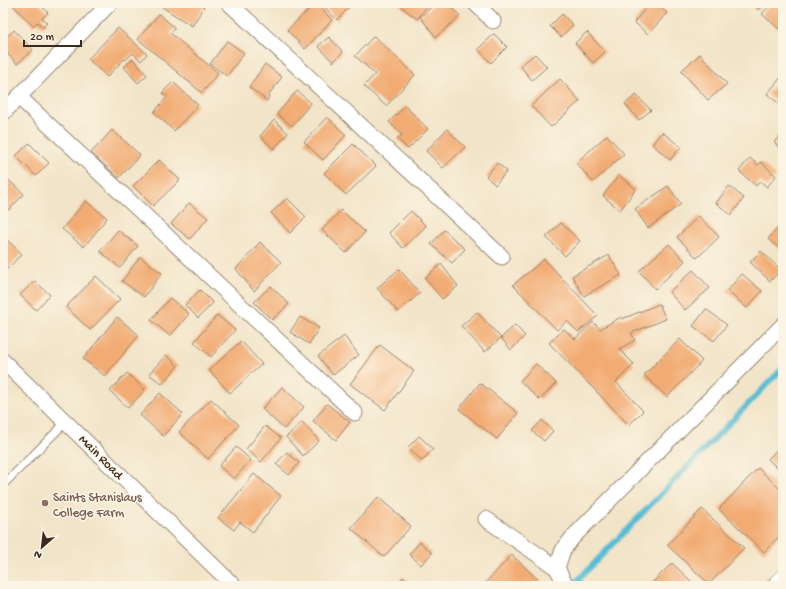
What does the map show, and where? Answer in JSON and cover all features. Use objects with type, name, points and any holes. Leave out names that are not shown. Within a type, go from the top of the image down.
[{"type":"street","points":[[3,113],[110,3]]},
{"type":"street","points":[[229,3],[502,257]]},
{"type":"street","points":[[475,3],[493,21]]},
{"type":"street","points":[[19,97],[355,413]]},
{"type":"street","points":[[562,579],[559,560],[563,550],[573,537],[783,325]]},
{"type":"street","name":"Main Road","points":[[3,361],[67,421],[234,586]]},
{"type":"street","points":[[486,519],[562,579]]},
{"type":"street","points":[[774,586],[783,577]]},
{"type":"lane","points":[[3,485],[67,421]]},
{"type":"building","points":[[11,3],[39,3],[48,13],[42,18],[47,23],[43,27],[38,22],[33,26]]},
{"type":"building","points":[[165,3],[199,3],[204,7],[192,26],[162,7]]},
{"type":"building","points":[[316,3],[332,20],[305,49],[287,30]]},
{"type":"building","points":[[321,3],[349,3],[351,5],[337,20]]},
{"type":"building","points":[[397,3],[430,3],[417,19]]},
{"type":"building","points":[[436,3],[448,3],[460,16],[436,37],[420,17]]},
{"type":"building","points":[[650,3],[655,3],[667,13],[648,34],[634,22]]},
{"type":"building","points":[[751,3],[765,3],[758,10]]},
{"type":"building","points":[[772,3],[783,3],[783,25],[779,29],[762,14]]},
{"type":"building","points":[[159,14],[175,28],[170,33],[218,73],[202,93],[138,39]]},
{"type":"building","points":[[562,14],[573,25],[561,37],[550,26]]},
{"type":"building","points":[[118,28],[147,54],[141,61],[133,53],[125,60],[124,59],[107,77],[88,59]]},
{"type":"building","points":[[14,30],[33,50],[17,64],[3,49],[3,40]]},
{"type":"building","points":[[587,32],[605,52],[593,63],[575,43]]},
{"type":"building","points":[[494,34],[507,47],[491,63],[478,49]]},
{"type":"building","points":[[374,36],[415,75],[386,106],[364,86],[375,74],[355,56]]},
{"type":"building","points":[[329,37],[343,52],[333,62],[318,46]]},
{"type":"building","points":[[227,41],[244,53],[227,76],[210,64]]},
{"type":"building","points":[[535,54],[547,67],[532,80],[520,66]]},
{"type":"building","points":[[700,54],[727,84],[708,100],[681,71]]},
{"type":"building","points":[[133,59],[147,75],[138,83],[124,67]]},
{"type":"building","points":[[265,64],[282,77],[270,93],[267,101],[249,87]]},
{"type":"building","points":[[783,75],[783,107],[767,94]]},
{"type":"building","points":[[560,79],[580,101],[551,127],[531,106]]},
{"type":"building","points":[[173,82],[198,105],[174,131],[154,112],[167,97],[162,93]]},
{"type":"building","points":[[297,91],[311,103],[292,126],[277,114]]},
{"type":"building","points":[[636,95],[651,110],[639,120],[625,104]]},
{"type":"building","points":[[405,106],[428,129],[408,149],[397,139],[402,135],[389,122]]},
{"type":"building","points":[[327,117],[346,135],[323,160],[304,142]]},
{"type":"building","points":[[274,120],[288,133],[274,149],[260,136]]},
{"type":"building","points":[[447,129],[465,147],[443,168],[426,151]]},
{"type":"building","points":[[112,130],[140,155],[119,178],[91,153]]},
{"type":"building","points":[[662,132],[681,147],[670,160],[652,144]]},
{"type":"building","points":[[783,133],[783,152],[774,142]]},
{"type":"building","points":[[607,135],[624,154],[593,182],[576,163]]},
{"type":"building","points":[[29,143],[49,163],[36,176],[16,156]]},
{"type":"building","points":[[353,144],[376,166],[346,195],[324,173]]},
{"type":"building","points":[[750,158],[758,165],[761,162],[776,176],[767,187],[760,181],[756,186],[739,171]]},
{"type":"building","points":[[159,160],[180,180],[153,206],[133,186]]},
{"type":"building","points":[[497,163],[507,171],[495,185],[486,176]]},
{"type":"building","points":[[3,175],[24,194],[9,210],[3,205]]},
{"type":"building","points":[[619,175],[636,189],[620,210],[603,196]]},
{"type":"building","points":[[668,186],[681,204],[648,228],[635,209]]},
{"type":"building","points":[[729,186],[744,198],[731,215],[716,203]]},
{"type":"building","points":[[287,198],[306,217],[290,233],[271,213]]},
{"type":"building","points":[[86,201],[107,218],[84,247],[62,229]]},
{"type":"building","points":[[189,203],[208,218],[190,239],[171,224]]},
{"type":"building","points":[[341,210],[365,232],[346,253],[322,230]]},
{"type":"building","points":[[411,211],[426,226],[403,248],[389,233]]},
{"type":"building","points":[[699,216],[719,237],[697,258],[677,237]]},
{"type":"building","points":[[561,223],[580,241],[565,256],[546,237]]},
{"type":"building","points":[[783,223],[783,252],[768,239]]},
{"type":"building","points":[[118,230],[138,246],[120,268],[100,251]]},
{"type":"building","points":[[444,230],[465,249],[452,263],[431,244]]},
{"type":"building","points":[[6,239],[22,254],[6,270],[3,267],[3,243]]},
{"type":"building","points":[[260,242],[281,262],[254,291],[236,269]]},
{"type":"building","points":[[669,244],[685,261],[655,289],[639,271]]},
{"type":"building","points":[[761,251],[781,270],[770,281],[750,262]]},
{"type":"building","points":[[609,255],[621,275],[584,296],[572,276]]},
{"type":"building","points":[[140,257],[162,273],[144,297],[122,281]]},
{"type":"building","points":[[544,259],[598,316],[578,332],[567,321],[557,330],[513,285]]},
{"type":"building","points":[[441,264],[458,286],[442,299],[425,278]]},
{"type":"building","points":[[399,269],[420,293],[398,312],[377,288]]},
{"type":"building","points":[[693,270],[710,288],[685,310],[669,292]]},
{"type":"building","points":[[742,274],[762,291],[747,308],[727,291]]},
{"type":"building","points":[[96,276],[120,299],[90,330],[66,307]]},
{"type":"building","points":[[35,281],[50,295],[36,310],[20,295]]},
{"type":"building","points":[[271,286],[289,304],[272,320],[254,302]]},
{"type":"building","points":[[200,290],[213,303],[198,318],[185,305]]},
{"type":"building","points":[[170,298],[189,314],[170,336],[151,320]]},
{"type":"building","points":[[659,304],[666,319],[631,333],[635,340],[619,349],[634,364],[616,382],[643,411],[629,425],[549,343],[564,329],[575,339],[593,322],[600,329],[621,317],[622,319]]},
{"type":"building","points":[[706,309],[727,325],[714,341],[693,326]]},
{"type":"building","points":[[477,312],[501,338],[485,352],[461,326]]},
{"type":"building","points":[[217,315],[235,330],[211,357],[194,342]]},
{"type":"building","points":[[117,317],[139,335],[105,376],[83,359]]},
{"type":"building","points":[[300,317],[319,328],[309,344],[290,332]]},
{"type":"building","points":[[515,325],[525,336],[511,350],[501,338]]},
{"type":"building","points":[[344,336],[359,355],[333,375],[318,356]]},
{"type":"building","points":[[680,339],[702,361],[667,397],[644,375]]},
{"type":"building","points":[[241,341],[262,364],[230,393],[209,370]]},
{"type":"building","points":[[380,345],[414,371],[385,410],[350,384]]},
{"type":"building","points":[[166,355],[178,366],[162,384],[149,374]]},
{"type":"building","points":[[536,364],[556,383],[540,400],[520,381]]},
{"type":"building","points":[[127,373],[145,390],[128,408],[110,391]]},
{"type":"building","points":[[480,383],[518,413],[497,439],[459,409]]},
{"type":"building","points":[[282,387],[304,407],[284,429],[262,409]]},
{"type":"building","points":[[160,393],[183,414],[163,436],[140,415]]},
{"type":"building","points":[[211,399],[239,425],[208,459],[179,432]]},
{"type":"building","points":[[327,404],[350,422],[336,440],[313,421]]},
{"type":"building","points":[[542,420],[553,431],[544,441],[532,431]]},
{"type":"building","points":[[302,422],[319,441],[303,456],[286,437]]},
{"type":"building","points":[[265,426],[281,438],[261,462],[246,449]]},
{"type":"building","points":[[419,436],[433,449],[422,461],[408,447]]},
{"type":"building","points":[[783,443],[783,474],[768,459]]},
{"type":"building","points":[[236,447],[251,460],[234,479],[219,466]]},
{"type":"building","points":[[287,452],[299,463],[289,475],[276,464]]},
{"type":"building","points":[[758,468],[783,492],[783,532],[764,552],[719,509]]},
{"type":"building","points":[[254,474],[281,496],[253,532],[240,522],[234,530],[218,518]]},
{"type":"building","points":[[378,497],[411,526],[384,557],[351,528]]},
{"type":"building","points":[[702,509],[744,548],[709,584],[667,545]]},
{"type":"building","points":[[420,542],[432,553],[421,565],[409,554]]},
{"type":"building","points":[[512,555],[544,585],[482,586]]},
{"type":"building","points":[[672,563],[696,586],[649,586]]},
{"type":"building","points":[[403,577],[414,586],[396,586]]},
{"type":"waterway","points":[[572,586],[783,368]]},
{"type":"waterway","points":[[578,580],[584,586]]},
{"type":"place","name":"Saints Stanislaus College Farm","points":[[45,503]]}]
